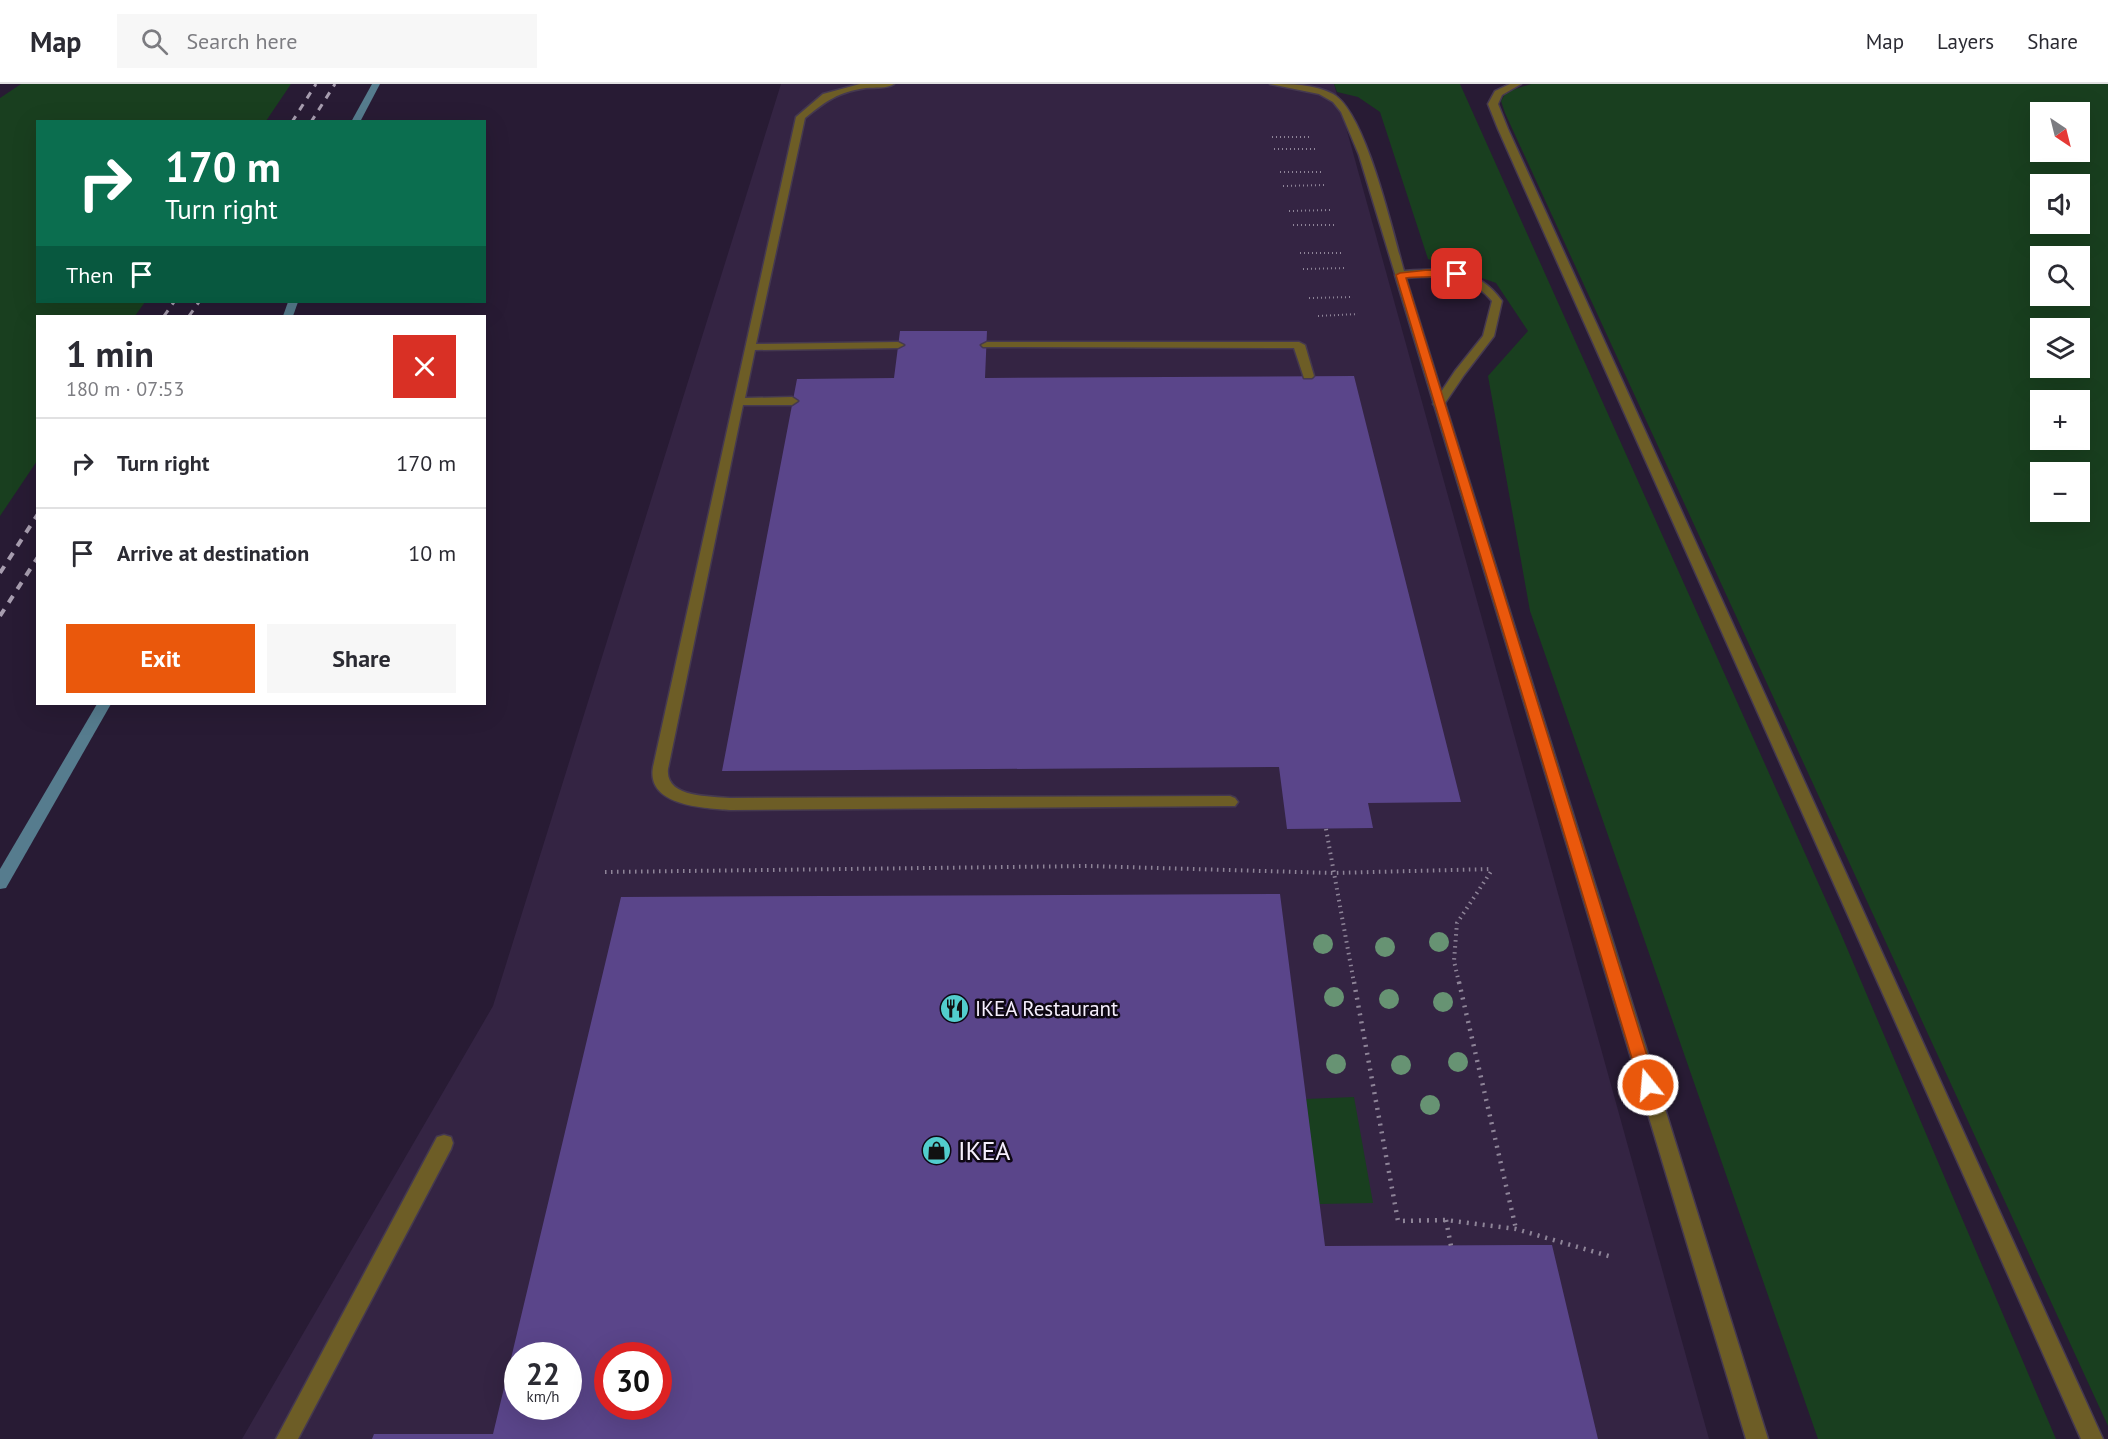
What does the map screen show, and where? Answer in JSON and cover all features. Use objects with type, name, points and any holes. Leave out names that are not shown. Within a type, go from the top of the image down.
[{"type":"street","points":[[890,84],[863,86],[826,96],[801,117],[663,757],[660,776],[664,787],[675,796],[730,804],[1230,802]]},
{"type":"street","points":[[1274,84],[1318,92],[1334,99],[1344,108],[1362,149],[1756,1439]]},
{"type":"street","points":[[1517,84],[1498,93],[1493,104],[1503,129],[2092,1439]]},
{"type":"street","points":[[1400,275],[1428,272],[1457,274],[1478,280],[1490,289],[1497,301],[1488,336],[1459,373],[1439,404]]},
{"type":"street","points":[[751,347],[898,345]]},
{"type":"street","points":[[987,345],[1299,345],[1308,376]]},
{"type":"street","points":[[740,402],[792,401]]},
{"type":"street","points":[[288,1439],[444,1143]]},
{"type":"path","points":[[1272,136],[1311,137]]},
{"type":"path","points":[[1274,149],[1315,149]]},
{"type":"path","points":[[1280,172],[1321,172]]},
{"type":"path","points":[[1284,186],[1325,185]]},
{"type":"path","points":[[1289,211],[1331,210]]},
{"type":"path","points":[[1293,225],[1335,225]]},
{"type":"path","points":[[1300,253],[1342,253]]},
{"type":"path","points":[[1303,269],[1346,268]]},
{"type":"path","points":[[1309,298],[1353,297]]},
{"type":"path","points":[[1318,316],[1358,314]]},
{"type":"path","points":[[1326,829],[1398,1221],[1446,1220],[1516,1229],[1612,1257]]},
{"type":"path","points":[[605,872],[1088,866],[1334,873],[1492,869],[1457,923],[1454,961],[1516,1229]]},
{"type":"path","points":[[1446,1220],[1451,1246]]},
{"type":"shaded area","points":[[781,84],[1334,84],[1709,1439],[242,1439],[493,1006]]},
{"type":"green space","points":[[21,84],[291,84],[267,120],[36,120],[36,303],[144,303],[136,315],[36,315],[36,462],[0,516],[0,98]]},
{"type":"green space","points":[[1334,84],[1460,84],[1838,927],[2056,1439],[1818,1439],[1530,611],[1488,376],[1528,331],[1496,283],[1428,259],[1380,112],[1358,97],[1337,92]]},
{"type":"green space","points":[[1531,84],[2108,84],[2108,1426],[1505,113],[1501,101],[1506,92]]},
{"type":"green space","points":[[1354,1097],[1373,1203],[1319,1204],[1306,1099]]},
{"type":"building","points":[[900,331],[987,331],[985,378],[1354,376],[1461,802],[1368,803],[1373,828],[1287,829],[1279,767],[722,771],[797,379],[894,378]]},
{"type":"building","name":"IKEA","points":[[1280,894],[1325,1246],[1552,1245],[1598,1439],[372,1439],[374,1434],[493,1434],[504,1388],[504,1420],[582,1420],[582,1342],[515,1342],[621,897]]},
{"type":"waterway","points":[[356,120],[376,84]]},
{"type":"waterway","points":[[288,315],[293,303]]},
{"type":"waterway","points":[[0,883],[103,705]]},
{"type":"railway","points":[[293,120],[316,84]]},
{"type":"railway","points":[[312,120],[335,84]]},
{"type":"railway","points":[[165,315],[173,303]]},
{"type":"railway","points":[[190,315],[198,303]]},
{"type":"railway","points":[[0,573],[36,517]]},
{"type":"railway","points":[[0,616],[36,560]]},
{"type":"place","name":"IKEA Restaurant","points":[[954,1009]]},
{"type":"place","name":"IKEA","points":[[937,1151]]},
{"type":"route","points":[[1457,274],[1428,272],[1400,275],[1648,1085]]}]
